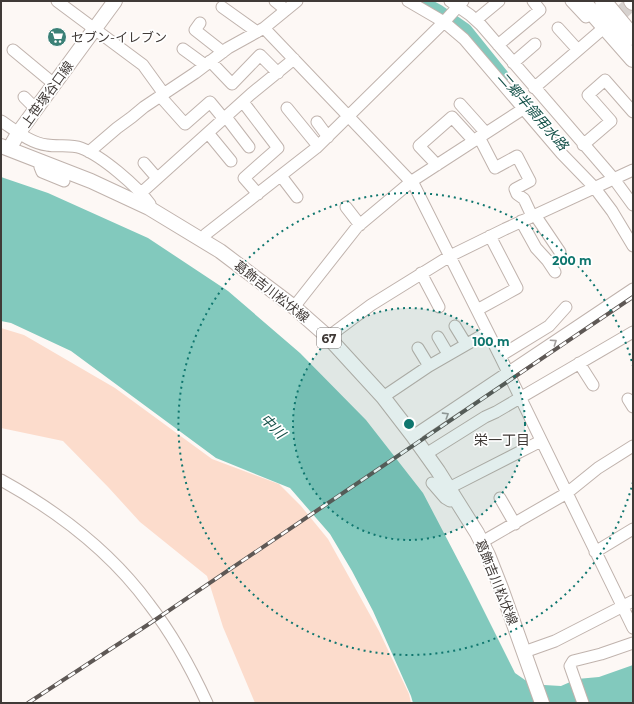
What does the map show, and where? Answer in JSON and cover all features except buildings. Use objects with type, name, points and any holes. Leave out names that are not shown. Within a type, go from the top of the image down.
[{"type":"highway","points":[[582,1],[633,59]]},
{"type":"highway","points":[[603,1],[633,37]]},
{"type":"highway","points":[[613,1],[633,24]]},
{"type":"main road","name":"上笹塚谷口線","points":[[5,148],[19,132],[115,1]]},
{"type":"main road","name":"葛飾吉川松伏線","points":[[5,148],[91,180],[149,208],[220,251],[294,307],[328,337],[382,397],[413,436],[452,493],[482,542],[501,588],[542,703]]},
{"type":"street","points":[[57,1],[143,65],[162,95],[185,124],[210,102],[249,147]]},
{"type":"street","points":[[275,1],[286,10]]},
{"type":"street","points":[[89,152],[117,128],[162,95],[223,52],[260,30],[297,1]]},
{"type":"street","points":[[408,1],[444,22],[464,39],[562,154],[594,187],[612,211],[633,246]]},
{"type":"street","points":[[476,20],[499,1]]},
{"type":"street","points":[[498,45],[540,10],[533,1]]},
{"type":"street","points":[[571,1],[633,70]]},
{"type":"street","points":[[202,240],[206,234],[281,176],[328,137],[444,22],[457,3],[476,20],[498,45],[633,205]]},
{"type":"street","points":[[222,7],[260,30],[294,59],[412,181],[500,356],[633,628]]},
{"type":"street","points":[[200,23],[195,30],[223,52]]},
{"type":"street","points":[[558,28],[578,50]]},
{"type":"street","points":[[534,88],[599,32]]},
{"type":"street","points":[[513,63],[535,44]]},
{"type":"street","points":[[183,49],[207,63],[232,84],[260,55],[278,73]]},
{"type":"street","points":[[13,50],[54,84]]},
{"type":"street","points":[[141,193],[243,102],[294,59]]},
{"type":"street","points":[[583,145],[610,121],[588,95],[605,80],[633,112]]},
{"type":"street","points":[[24,97],[36,108]]},
{"type":"street","points":[[243,102],[278,148],[244,178],[258,194]]},
{"type":"street","points":[[460,104],[480,137],[495,168],[517,156],[530,181],[515,189],[517,194],[524,199],[534,216],[560,252]]},
{"type":"street","points":[[287,108],[318,146]]},
{"type":"street","points":[[294,307],[360,225],[412,181],[523,109]]},
{"type":"street","points":[[437,165],[419,146],[452,116],[480,137]]},
{"type":"street","points":[[1,120],[19,132],[42,144],[80,147],[99,157],[141,193],[150,204],[149,208]]},
{"type":"street","points":[[317,122],[328,137]]},
{"type":"street","points":[[208,133],[231,161]]},
{"type":"street","points":[[42,161],[40,167],[42,172],[64,182]]},
{"type":"street","points":[[144,163],[157,178]]},
{"type":"street","points":[[328,337],[371,305],[450,256],[521,221],[633,170]]},
{"type":"street","points":[[281,176],[297,198]]},
{"type":"street","points":[[346,207],[360,225]]},
{"type":"street","points":[[521,221],[536,248],[555,272]]},
{"type":"street","points":[[477,310],[518,288],[490,236]]},
{"type":"street","points":[[421,273],[439,307]]},
{"type":"street","points":[[413,436],[633,289]]},
{"type":"street","points":[[500,356],[549,326],[566,307]]},
{"type":"street","points":[[455,326],[466,344]]},
{"type":"street","points":[[382,397],[448,354],[488,332]]},
{"type":"street","points":[[426,454],[485,417],[633,332]]},
{"type":"street","points":[[438,337],[448,354]]},
{"type":"street","points":[[418,348],[429,366]]},
{"type":"street","points":[[579,363],[593,385]]},
{"type":"street","points":[[432,483],[445,498],[450,501],[452,493],[541,440]]},
{"type":"street","points":[[482,542],[567,493],[598,468],[633,446]]},
{"type":"street","points":[[1,480],[30,496],[62,519],[89,541],[127,577],[149,603],[168,631],[191,668],[208,703]]},
{"type":"street","points":[[500,498],[514,524]]},
{"type":"street","points":[[595,552],[633,529]]},
{"type":"street","points":[[524,652],[554,641],[633,601]]},
{"type":"street","points":[[583,703],[570,666],[573,661],[601,654],[633,643]]},
{"type":"shaded area","points":[[1,328],[24,335],[115,388],[212,459],[279,484],[301,506],[328,539],[379,631],[409,694],[411,703],[255,703],[223,627],[207,576],[140,522],[63,441],[1,428]]},
{"type":"water","name":"中川","points":[[1,177],[48,193],[148,238],[228,291],[300,353],[366,420],[423,493],[515,673],[525,680],[544,685],[561,686],[577,679],[599,677],[633,665],[633,703],[413,703],[373,611],[352,571],[330,534],[290,488],[216,458],[71,351],[11,323],[1,321]]},
{"type":"waterway","name":"二郷半領用水路","points":[[419,1],[439,12],[465,30],[502,76]]},
{"type":"tunnel","points":[[623,1],[633,12]]},
{"type":"railway","points":[[28,703],[149,624],[633,297]]},
{"type":"place","name":"セブン-イレブン","points":[[57,37]]},
{"type":"district","name":"栄一丁目","points":[[502,440]]}]
